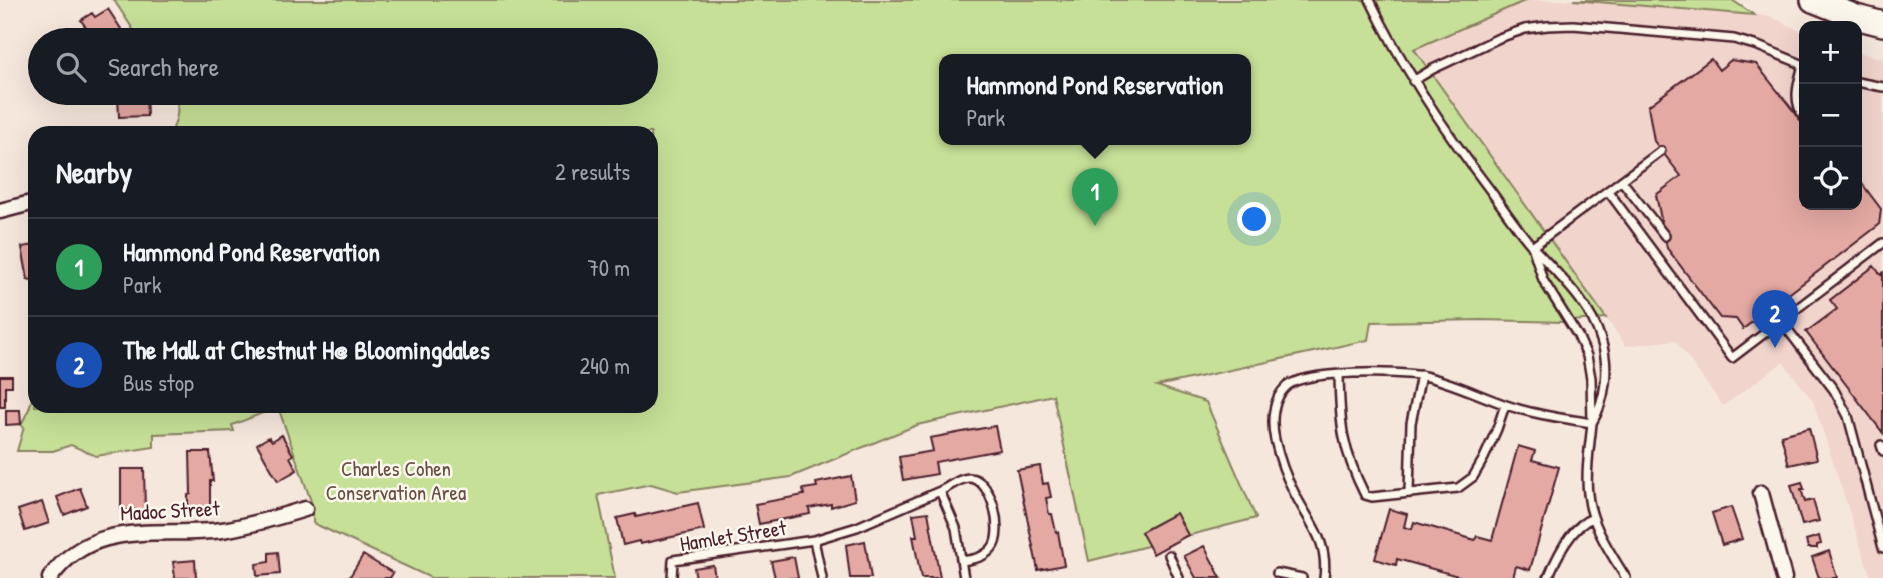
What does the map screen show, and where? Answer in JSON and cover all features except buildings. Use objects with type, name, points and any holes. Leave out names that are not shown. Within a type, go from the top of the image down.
[{"type":"main road","points":[[1813,0],[1883,24]]},
{"type":"street","points":[[0,211],[28,204]]},
{"type":"street","points":[[1761,493],[1784,578]]},
{"type":"street","name":"Madoc Street","points":[[50,578],[79,549],[110,536],[220,530],[305,509]]},
{"type":"lane","points":[[1370,0],[1413,81],[1532,247],[1567,284],[1596,327],[1605,366],[1600,407],[1592,423]]},
{"type":"lane","points":[[1374,9],[1377,0]]},
{"type":"lane","points":[[1413,81],[1499,38],[1525,29],[1547,26],[1573,25],[1734,40],[1758,46],[1799,63]]},
{"type":"lane","points":[[1799,83],[1796,94],[1799,107]]},
{"type":"lane","points":[[1862,83],[1883,87]]},
{"type":"lane","points":[[1532,247],[1661,151]]},
{"type":"lane","points":[[1622,181],[1665,236]]},
{"type":"lane","points":[[1608,191],[1732,358],[1883,243]]},
{"type":"lane","points":[[1532,247],[1543,280],[1578,336],[1587,356],[1591,378],[1592,423],[1587,492],[1593,518],[1626,578]]},
{"type":"lane","points":[[1781,321],[1833,390],[1848,416],[1883,548]]},
{"type":"lane","points":[[1324,578],[1323,546],[1284,472],[1272,422],[1276,401],[1287,386],[1302,379],[1339,375],[1421,375],[1505,405],[1592,423]]},
{"type":"lane","points":[[1339,375],[1344,446],[1365,495],[1381,497],[1458,488],[1473,477],[1497,429],[1505,405]]},
{"type":"lane","points":[[1409,492],[1411,423],[1421,375]]},
{"type":"lane","name":"Hamlet Street","points":[[673,578],[673,560],[814,540],[867,523],[966,477],[984,484],[990,493],[996,538],[993,547],[981,557],[962,561]]},
{"type":"lane","points":[[940,491],[956,528],[964,578]]},
{"type":"lane","points":[[1548,578],[1576,530],[1586,520],[1593,518]]},
{"type":"lane","name":"Hamlet Street","points":[[814,540],[822,578]]},
{"type":"lane","points":[[1169,555],[1180,578]]},
{"type":"lane","points":[[1277,573],[1302,578]]},
{"type":"shaded area","points":[[1527,0],[1573,0],[1770,16],[1799,30],[1799,210],[1862,210],[1862,53],[1883,59],[1883,578],[1871,578],[1813,401],[1783,362],[1723,406],[1675,340],[1626,346],[1414,49]]},
{"type":"green space","name":"Charles Cohen Conservation Area","points":[[114,0],[1527,0],[1414,49],[1606,318],[1562,322],[1371,322],[1368,340],[1157,386],[1206,402],[1256,518],[1089,561],[1053,395],[917,425],[791,477],[678,492],[651,484],[598,495],[615,578],[431,578],[313,523],[313,507],[280,413],[658,413],[658,126],[174,126],[177,105],[658,105],[658,28],[132,28]]},
{"type":"green space","points":[[1573,0],[1732,0],[1754,15]]},
{"type":"green space","points":[[28,411],[263,413],[232,425],[234,431],[154,434],[154,447],[96,456],[71,445],[53,451],[17,451],[24,427],[21,425]]},
{"type":"place","name":"Hammond Pond Reservation","points":[[1095,226]]},
{"type":"place","name":"The Mall at Chestnut H@ Bloomingdales","points":[[1775,348]]}]
